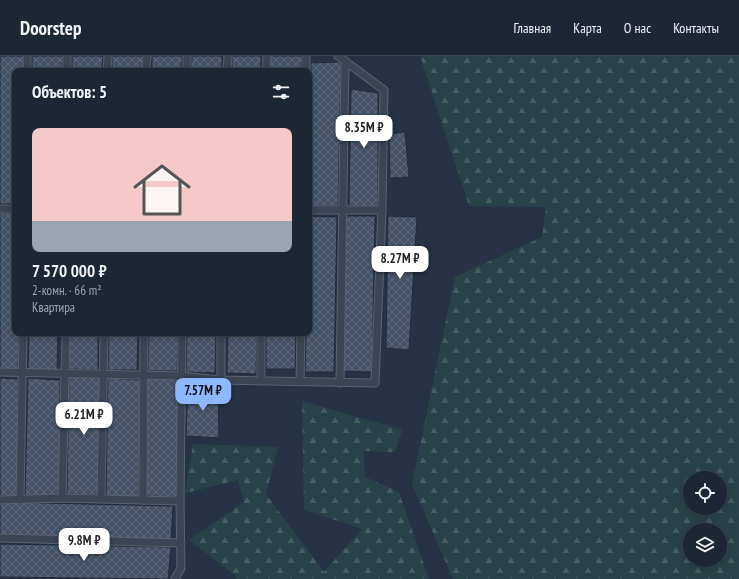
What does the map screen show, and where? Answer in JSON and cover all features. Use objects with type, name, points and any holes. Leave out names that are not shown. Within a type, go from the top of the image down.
[{"type":"lane","points":[[27,56],[27,68]]},
{"type":"lane","points":[[66,68],[67,56]]},
{"type":"lane","points":[[107,68],[108,56]]},
{"type":"lane","points":[[146,56],[146,68]]},
{"type":"lane","points":[[187,56],[187,68]]},
{"type":"lane","points":[[227,68],[228,56]]},
{"type":"lane","points":[[266,68],[267,56]]},
{"type":"lane","points":[[306,56],[306,68]]},
{"type":"lane","points":[[0,372],[182,376],[221,380],[375,383],[382,210],[384,90],[338,56]]},
{"type":"lane","points":[[340,383],[345,61]]},
{"type":"lane","points":[[0,209],[12,209]]},
{"type":"lane","points":[[312,210],[382,210]]},
{"type":"lane","points":[[20,500],[23,336]]},
{"type":"lane","points":[[62,498],[66,336]]},
{"type":"lane","points":[[101,499],[104,336]]},
{"type":"lane","points":[[143,500],[144,336]]},
{"type":"lane","points":[[175,579],[181,568],[180,501],[182,336]]},
{"type":"lane","points":[[221,336],[221,380]]},
{"type":"lane","points":[[261,336],[261,381]]},
{"type":"lane","points":[[300,382],[301,336]]},
{"type":"lane","points":[[0,500],[62,498],[180,501]]},
{"type":"lane","points":[[0,538],[181,543]]},
{"type":"green space","points":[[420,56],[739,56],[739,579],[453,579],[412,484],[455,277],[542,237],[546,207],[469,206]]},
{"type":"green space","points":[[302,401],[402,430],[395,452],[364,451],[365,477],[399,492],[429,579],[236,579],[235,575],[189,540],[244,502],[238,480],[185,493],[193,444],[278,447],[266,494],[324,572],[362,529],[304,510]]},
{"type":"building","points":[[0,56],[24,56],[23,68],[12,68],[12,204],[0,204]]},
{"type":"building","points":[[32,56],[63,56],[62,68],[32,68]]},
{"type":"building","points":[[72,56],[103,56],[102,68],[72,68]]},
{"type":"building","points":[[112,56],[143,56],[142,68],[112,68]]},
{"type":"building","points":[[152,56],[182,56],[182,68],[152,68]]},
{"type":"building","points":[[192,56],[222,56],[222,68],[191,68]]},
{"type":"building","points":[[232,56],[261,56],[261,68],[232,68]]},
{"type":"building","points":[[270,56],[302,56],[301,68],[269,68]]},
{"type":"building","points":[[341,62],[338,206],[312,206],[311,63]]},
{"type":"building","points":[[351,89],[378,93],[378,207],[349,206]]},
{"type":"building","points":[[405,132],[409,177],[390,178],[389,134]]},
{"type":"building","points":[[0,213],[12,213],[12,336],[19,336],[18,369],[0,369]]},
{"type":"building","points":[[312,216],[337,217],[334,372],[305,372],[306,336],[312,336]]},
{"type":"building","points":[[346,216],[375,216],[372,372],[343,371]]},
{"type":"building","points":[[388,216],[417,217],[409,350],[386,348]]},
{"type":"building","points":[[29,336],[58,336],[57,370],[28,370]]},
{"type":"building","points":[[69,336],[98,336],[98,370],[69,369]]},
{"type":"building","points":[[109,336],[138,336],[137,370],[108,370]]},
{"type":"building","points":[[149,336],[178,336],[177,371],[148,371]]},
{"type":"building","points":[[187,336],[216,336],[215,373],[186,372]]},
{"type":"building","points":[[228,336],[257,336],[256,374],[227,373]]},
{"type":"building","points":[[266,336],[296,336],[295,369],[266,369]]},
{"type":"building","points":[[69,376],[101,378],[100,495],[67,494]]},
{"type":"building","points":[[0,378],[18,379],[17,496],[0,496]]},
{"type":"building","points":[[28,378],[60,380],[59,497],[25,496]]},
{"type":"building","points":[[108,378],[140,380],[139,497],[106,496]]},
{"type":"building","points":[[147,378],[179,380],[178,497],[145,496]]},
{"type":"building","points":[[188,384],[218,387],[219,438],[186,436]]},
{"type":"building","points":[[0,502],[173,506],[171,540],[0,536]]},
{"type":"building","points":[[0,544],[171,547],[168,579],[0,577]]}]
